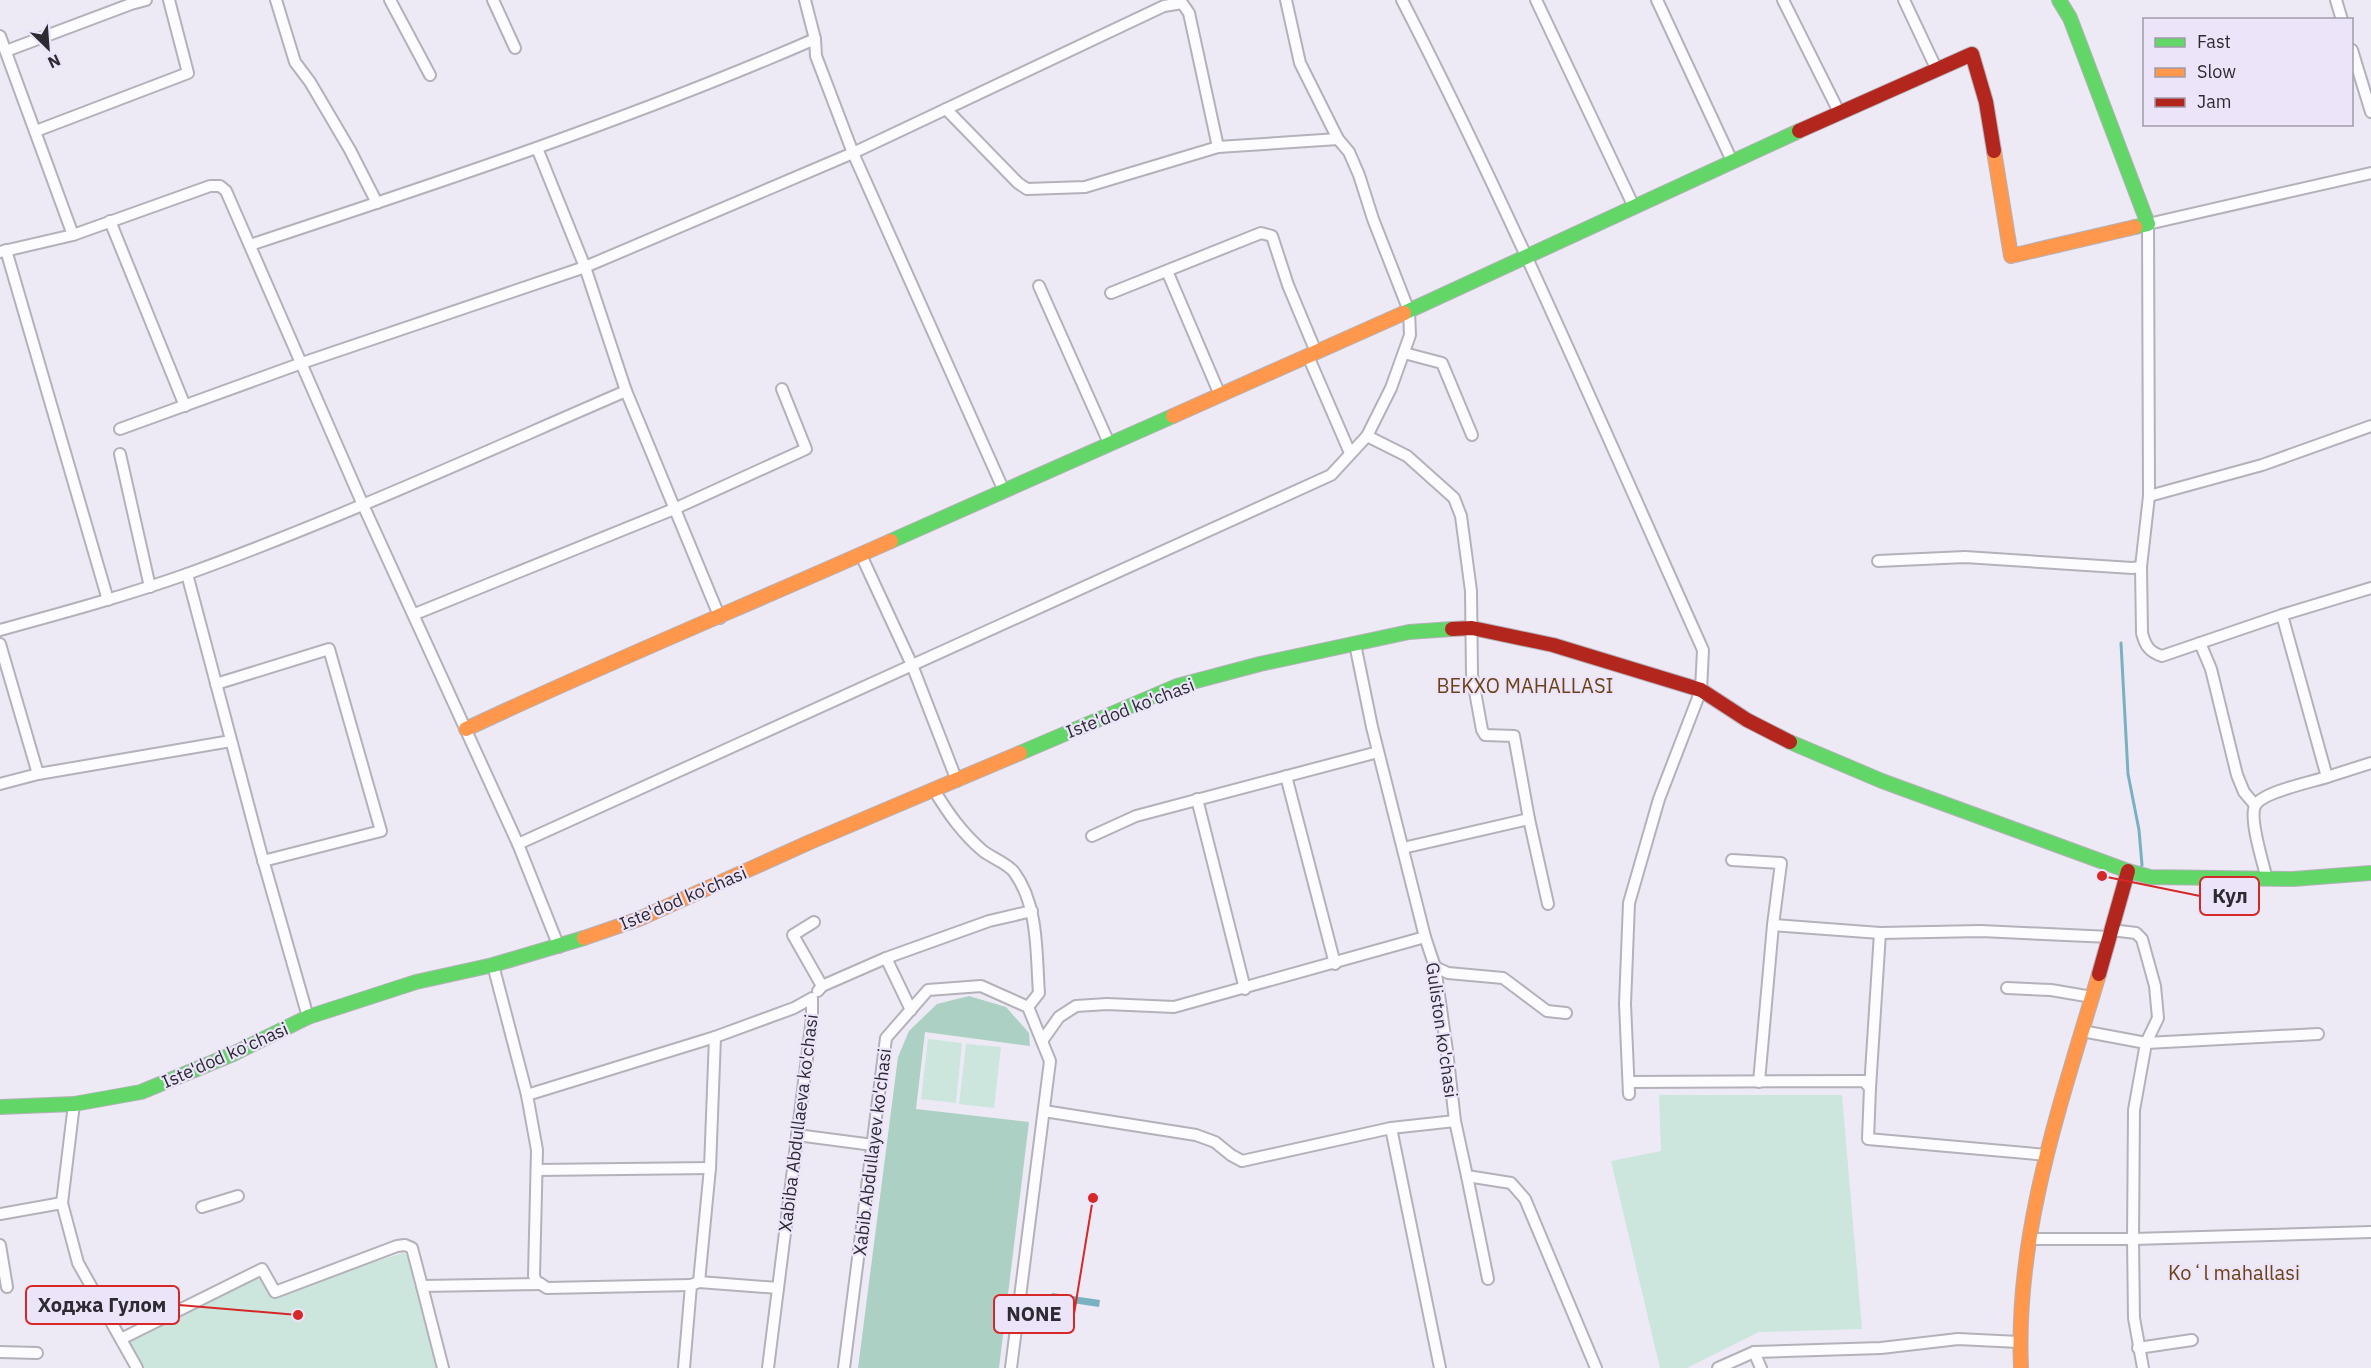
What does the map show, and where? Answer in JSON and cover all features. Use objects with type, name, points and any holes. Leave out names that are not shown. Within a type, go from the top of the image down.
[{"type":"street","points":[[6,51],[130,2],[146,0]]},
{"type":"street","points":[[36,131],[188,73],[169,0]]},
{"type":"street","points":[[276,0],[295,62],[310,82],[350,150],[377,203]]},
{"type":"street","points":[[390,0],[430,75]]},
{"type":"street","points":[[493,0],[515,48]]},
{"type":"street","points":[[805,0],[815,39],[816,57],[853,153],[1004,491]]},
{"type":"street","points":[[518,844],[1331,475],[1367,436],[1391,388],[1404,352],[1410,334],[1409,311],[1373,219],[1359,175],[1348,152],[1338,139],[1300,63],[1286,0]]},
{"type":"street","points":[[1402,0],[1435,63],[1527,258],[1703,650],[1701,690],[1659,799],[1629,903],[1625,1004],[1629,1094]]},
{"type":"street","points":[[1536,0],[1634,207]]},
{"type":"street","points":[[1657,0],[1732,161]]},
{"type":"street","points":[[1783,0],[1839,112]]},
{"type":"street","points":[[1904,0],[1936,68]]},
{"type":"street","points":[[2059,0],[2070,18],[2148,224],[2149,496],[2141,567],[2142,633],[2145,644],[2152,653],[2162,656],[2282,615],[2371,588]]},
{"type":"street","points":[[2336,0],[2341,18]]},
{"type":"street","points":[[120,429],[302,363],[585,267],[853,153],[1149,11],[1182,3],[1189,13],[1218,147]]},
{"type":"street","points":[[0,36],[74,235]]},
{"type":"street","points":[[250,245],[537,148],[729,77],[815,39]]},
{"type":"street","points":[[2353,53],[2371,112]]},
{"type":"street","points":[[466,729],[577,677],[720,618],[1409,311],[1839,112],[1972,54],[1986,102],[2011,256],[2371,173]]},
{"type":"street","points":[[946,109],[1018,183],[1028,189],[1085,187],[1117,179],[1191,153],[1218,147],[1338,139]]},
{"type":"street","points":[[537,148],[585,267],[626,391],[720,618]]},
{"type":"street","points":[[108,600],[3,251],[74,235],[210,186],[220,186],[226,191],[363,505],[415,614],[518,844],[559,947]]},
{"type":"street","points":[[110,221],[185,406]]},
{"type":"street","points":[[1111,293],[1261,233],[1272,236],[1312,354],[1350,453]]},
{"type":"street","points":[[1167,271],[1220,395]]},
{"type":"street","points":[[1039,286],[1109,443]]},
{"type":"street","points":[[1404,352],[1442,363],[1472,435]]},
{"type":"street","points":[[415,614],[674,509],[806,449],[782,389]]},
{"type":"street","points":[[0,630],[108,600],[187,574],[363,505],[626,391]]},
{"type":"street","points":[[2149,496],[2262,465],[2371,426]]},
{"type":"street","points":[[1367,436],[1407,456],[1454,498],[1461,516],[1471,591],[1472,675],[1482,730],[1485,735],[1514,736],[1548,904]]},
{"type":"street","points":[[120,454],[150,586]]},
{"type":"street","points":[[861,555],[912,664],[957,781]]},
{"type":"street","points":[[1878,561],[1965,557],[2141,567]]},
{"type":"street","points":[[187,574],[263,861],[308,1017]]},
{"type":"street","points":[[2282,615],[2327,777]]},
{"type":"street","name":"Iste'dod ko'chasi","points":[[0,1107],[74,1104],[141,1092],[233,1054],[308,1017],[416,982],[559,947],[639,920],[810,842],[1177,686],[1260,664],[1409,632],[1472,628],[1553,645],[1701,690],[1747,720],[1811,752],[1882,782],[2150,877],[2293,879],[2371,873]]},
{"type":"street","points":[[0,644],[38,774]]},
{"type":"street","name":"Guliston ko'chasi","points":[[1355,644],[1378,752],[1425,937],[1435,967],[1455,1120],[1488,1279]]},
{"type":"street","points":[[2200,644],[2211,669],[2237,775],[2244,792],[2255,805],[2254,817],[2266,879]]},
{"type":"street","points":[[216,684],[329,649],[381,831],[263,861]]},
{"type":"street","points":[[0,784],[38,774],[231,741]]},
{"type":"street","points":[[1092,836],[1136,816],[1378,752]]},
{"type":"street","points":[[2255,805],[2265,797],[2371,763]]},
{"type":"street","points":[[1286,776],[1335,964]]},
{"type":"street","points":[[934,790],[952,820],[983,851],[1013,871],[1032,911],[1039,993],[1028,1007],[1050,1061],[1011,1368]]},
{"type":"street","points":[[1197,799],[1245,989]]},
{"type":"street","points":[[1403,848],[1529,819]]},
{"type":"street","points":[[1732,860],[1781,863],[1759,1082]]},
{"type":"street","points":[[2021,1368],[2020,1288],[2047,1155],[2128,871]]},
{"type":"street","points":[[812,998],[822,986],[886,958],[989,921],[1032,911]]},
{"type":"street","points":[[814,922],[793,935],[822,986]]},
{"type":"street","points":[[1773,925],[1880,933],[1981,931],[2136,933],[2142,939],[2156,986],[2158,1018],[2146,1043],[2134,1110],[2134,1318],[2143,1368]]},
{"type":"street","points":[[1880,933],[1868,1139],[2047,1155]]},
{"type":"street","points":[[1042,1041],[1059,1017],[1076,1006],[1107,1004],[1174,1007],[1335,964],[1425,937]]},
{"type":"street","points":[[886,958],[911,1011]]},
{"type":"street","points":[[493,965],[527,1095],[537,1150],[534,1276],[541,1284],[547,1288],[695,1284],[778,1288]]},
{"type":"street","points":[[1435,967],[1448,973],[1503,978],[1547,1011],[1566,1013]]},
{"type":"street","name":"Xabib Abdullayev ko'chasi","points":[[844,1368],[886,1038],[928,990],[981,986],[1028,1007]]},
{"type":"street","points":[[2007,988],[2051,990],[2092,997]]},
{"type":"street","name":"Xabiba Abdullaeva ko'chasi","points":[[527,1095],[715,1037],[794,1008],[812,998],[812,1018],[768,1368]]},
{"type":"street","points":[[2082,1031],[2146,1043],[2318,1034]]},
{"type":"street","points":[[684,1368],[710,1168],[715,1037]]},
{"type":"street","points":[[1629,1082],[1864,1081],[1870,1088]]},
{"type":"street","points":[[74,1104],[62,1203],[78,1263],[137,1368]]},
{"type":"street","points":[[1044,1112],[1196,1135],[1215,1142],[1242,1161],[1391,1128],[1455,1120]]},
{"type":"street","points":[[1391,1128],[1440,1368]]},
{"type":"street","points":[[797,1135],[873,1145]]},
{"type":"street","points":[[537,1170],[710,1168]]},
{"type":"street","points":[[1467,1176],[1511,1183],[1526,1199],[1596,1368]]},
{"type":"street","points":[[202,1207],[238,1196]]},
{"type":"street","points":[[0,1214],[62,1203]]},
{"type":"street","points":[[2029,1239],[2133,1239],[2371,1232]]},
{"type":"street","points":[[0,1245],[7,1287]]},
{"type":"street","points":[[121,1339],[262,1269],[275,1292],[405,1245],[412,1248],[443,1368]]},
{"type":"street","points":[[422,1286],[541,1284]]},
{"type":"street","points":[[1718,1368],[1754,1352],[1881,1348],[1958,1339],[2019,1342]]},
{"type":"street","points":[[2138,1348],[2192,1340]]},
{"type":"street","points":[[0,1352],[37,1353]]},
{"type":"street","points":[[1754,1352],[1761,1368]]},
{"type":"green space","points":[[969,996],[1006,1007],[1029,1033],[1030,1046],[925,1032],[916,1109],[1029,1122],[999,1368],[858,1368],[898,1057],[909,1031],[937,1004]]},
{"type":"green space","points":[[928,1039],[962,1043],[956,1103],[921,1099]]},
{"type":"green space","points":[[966,1044],[1001,1047],[994,1108],[959,1104]]},
{"type":"green space","points":[[1659,1095],[1842,1095],[1862,1329],[1759,1332],[1687,1368],[1660,1368],[1611,1161],[1661,1151]]},
{"type":"green space","points":[[403,1253],[411,1256],[440,1368],[135,1368],[121,1339],[262,1269],[275,1292]]},
{"type":"water","points":[[1052,1293],[1100,1300],[1099,1307],[1052,1300]]},
{"type":"waterway","points":[[2121,643],[2128,774],[2139,830],[2142,865],[2140,871]]},
{"type":"traffic: fast","points":[[2059,0],[2070,18],[2148,224],[2135,227]]},
{"type":"traffic: fast","points":[[1404,313],[1799,131]]},
{"type":"traffic: fast","points":[[891,541],[1173,416]]},
{"type":"traffic: fast","points":[[1020,753],[1177,686],[1260,664],[1409,632],[1452,629]]},
{"type":"traffic: fast","points":[[1790,742],[1882,781],[2150,877],[2293,879],[2371,873]]},
{"type":"traffic: fast","points":[[0,1107],[74,1104],[141,1092],[233,1054],[308,1017],[416,982],[493,965],[584,938]]},
{"type":"traffic: slow","points":[[1994,151],[2011,256],[2135,227]]},
{"type":"traffic: slow","points":[[1173,416],[1404,313]]},
{"type":"traffic: slow","points":[[466,729],[891,541]]},
{"type":"traffic: slow","points":[[584,938],[639,919],[810,842],[1020,753]]},
{"type":"traffic: slow","points":[[2021,1368],[2021,1317],[2025,1267],[2033,1218],[2056,1119],[2099,974]]},
{"type":"traffic: jam","points":[[1799,131],[1972,54],[1986,102],[1994,151]]},
{"type":"traffic: jam","points":[[1452,629],[1472,628],[1553,645],[1701,690],[1747,720],[1790,742]]},
{"type":"traffic: jam","points":[[2099,974],[2128,871]]},
{"type":"place","name":"Кул","points":[[2102,876]]},
{"type":"place","name":"NONE","points":[[1093,1198]]},
{"type":"place","name":"Ходжа Гулом","points":[[298,1315]]},
{"type":"district","name":"BEKXO MAHALLASI","points":[[1525,685]]},
{"type":"district","name":"Koʻl mahallasi","points":[[2234,1272]]}]
